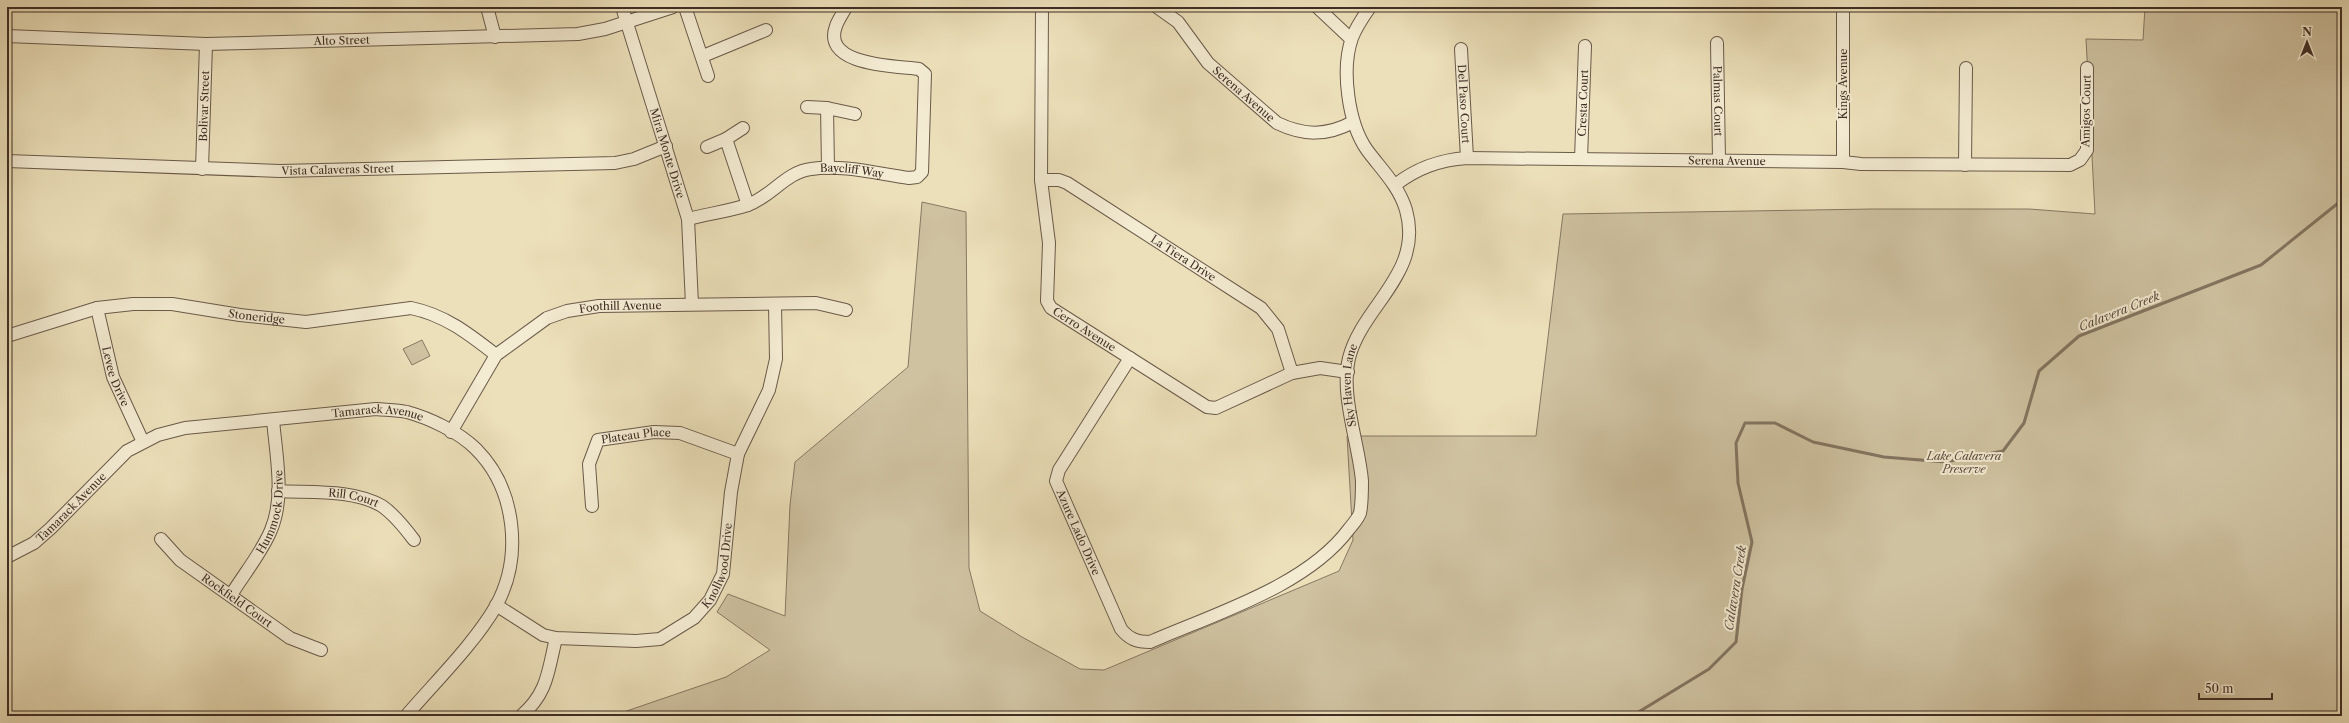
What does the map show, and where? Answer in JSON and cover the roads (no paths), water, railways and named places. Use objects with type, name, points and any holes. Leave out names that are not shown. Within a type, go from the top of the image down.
[{"type":"street","points":[[487,7],[495,37]]},
{"type":"street","name":"Mira Monte Drive","points":[[622,7],[688,219],[692,304]]},
{"type":"street","name":"Alto Street","points":[[7,36],[206,44],[578,34],[605,29],[673,7]]},
{"type":"street","points":[[686,7],[708,76]]},
{"type":"street","name":"Baycliff Way","points":[[688,219],[748,205],[767,195],[796,173],[810,169],[828,168],[909,178],[917,177],[922,172],[925,124],[925,74],[921,70],[863,63],[840,51],[835,43],[835,27],[846,7]]},
{"type":"street","name":"Cerro Avenue","points":[[1042,7],[1041,180],[1049,243],[1047,301],[1051,308],[1207,407],[1216,408],[1292,373],[1320,368],[1348,372]]},
{"type":"street","name":"Serena Avenue","points":[[1157,7],[1178,22],[1208,62],[1277,123],[1309,134],[1338,130],[1353,122]]},
{"type":"street","points":[[1317,7],[1351,39]]},
{"type":"street","name":"Sky Haven Lane","points":[[1121,629],[1128,637],[1141,642],[1150,642],[1287,583],[1336,547],[1360,514],[1362,482],[1348,398],[1349,358],[1360,335],[1398,274],[1406,253],[1408,224],[1405,209],[1395,185],[1366,148],[1353,122],[1347,80],[1348,52],[1351,39],[1370,7]]},
{"type":"street","name":"Kings Avenue","points":[[1842,162],[1843,7]]},
{"type":"street","points":[[702,56],[766,30]]},
{"type":"street","name":"Palmas Court","points":[[1717,43],[1719,160]]},
{"type":"street","name":"Bolivar Street","points":[[202,169],[206,44]]},
{"type":"street","name":"Cresta Court","points":[[1581,159],[1585,46]]},
{"type":"street","name":"Del Paso Court","points":[[1461,49],[1467,158]]},
{"type":"street","points":[[1965,165],[1966,68]]},
{"type":"street","name":"Amigos Court","points":[[2065,165],[2080,160],[2086,150],[2086,68]]},
{"type":"street","points":[[807,107],[827,108],[855,114]]},
{"type":"street","points":[[827,108],[828,168]]},
{"type":"street","points":[[707,147],[726,139],[743,128]]},
{"type":"street","points":[[726,139],[748,205]]},
{"type":"street","name":"Vista Calaveras Street","points":[[7,161],[280,171],[615,163],[634,160],[666,146]]},
{"type":"street","name":"Serena Avenue","points":[[1395,185],[1411,173],[1431,164],[1467,158],[1719,160],[1842,162],[1861,164],[2065,165]]},
{"type":"street","name":"La Tiera Drive","points":[[1041,180],[1067,183],[1261,308],[1278,329],[1292,373]]},
{"type":"street","name":"Foothill Avenue","points":[[451,432],[496,355],[547,318],[567,311],[599,306],[816,303],[846,310]]},
{"type":"street","name":"Stoneridge","points":[[7,336],[97,308],[133,304],[172,304],[240,316],[306,322],[411,308],[427,311],[457,326],[496,355]]},
{"type":"street","name":"Knollwood Drive","points":[[496,605],[543,635],[556,638],[636,641],[660,639],[694,618],[710,600],[722,574],[730,492],[738,454],[769,390],[776,359],[776,304]]},
{"type":"street","name":"Levee Drive","points":[[97,308],[113,377],[143,442]]},
{"type":"street","name":"Azure Lado Drive","points":[[1121,629],[1056,480],[1059,470],[1130,358]]},
{"type":"street","name":"Tamarack Avenue","points":[[7,557],[34,543],[112,464],[127,451],[143,442],[185,428],[376,409],[406,412],[451,432],[475,448],[494,472],[502,490],[510,516],[513,544],[507,580],[496,605],[482,627],[406,716]]},
{"type":"street","name":"Hummock Drive","points":[[231,595],[271,530],[278,491],[273,420]]},
{"type":"street","name":"Plateau Place","points":[[592,506],[589,464],[598,440],[654,432],[680,433],[738,454]]},
{"type":"street","name":"Rill Court","points":[[278,491],[350,495],[382,506],[400,522],[414,540]]},
{"type":"street","name":"Rockfield Court","points":[[161,539],[180,560],[290,638],[321,650]]},
{"type":"street","points":[[520,716],[531,707],[543,692],[556,638]]},
{"type":"waterway","name":"Calavera Creek","points":[[1632,716],[1709,669],[1736,642],[1742,589],[1752,542],[1738,483],[1736,443],[1745,423],[1775,423],[1813,442],[1884,457],[1945,462],[2003,451],[2024,423],[2039,371],[2079,336],[2261,265],[2342,200]]},
{"type":"park label","name":"Lake Calavera Preserve","points":[[1964,462]]}]
